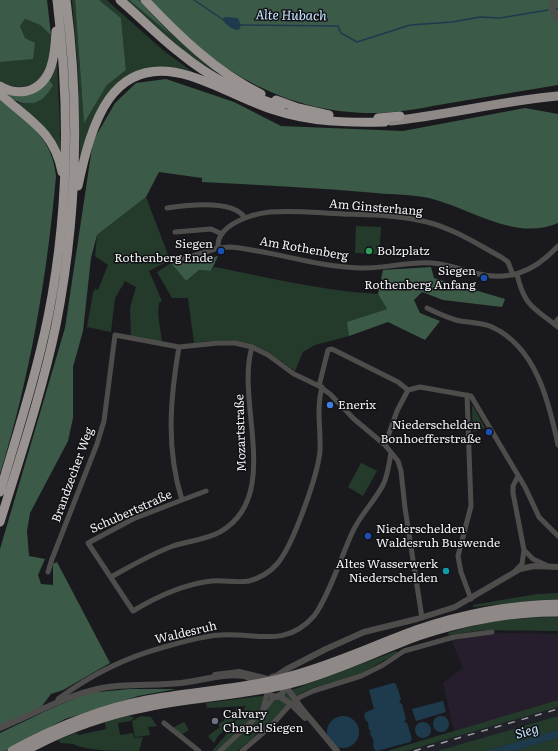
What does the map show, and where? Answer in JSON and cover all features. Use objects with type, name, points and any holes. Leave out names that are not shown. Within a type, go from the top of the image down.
[{"type":"highway","points":[[0,86],[14,92],[26,91],[37,86],[47,76],[55,50],[57,0]]},
{"type":"highway","points":[[0,492],[22,421],[45,329],[56,267],[64,192],[66,105],[57,0]]},
{"type":"highway","points":[[66,0],[74,101],[75,139],[72,215]]},
{"type":"highway","points":[[112,0],[178,58],[240,97]]},
{"type":"highway","points":[[120,0],[181,54],[214,76],[242,91],[272,103],[305,112],[364,118],[400,116],[558,91]]},
{"type":"highway","points":[[145,0],[185,40],[233,78],[259,93],[287,105],[329,115]]},
{"type":"highway","points":[[0,522],[50,353],[65,270],[72,215],[84,158],[94,126],[106,102],[122,84],[136,76],[146,73],[172,72],[190,76],[276,111],[302,117],[343,122],[385,122],[437,116],[558,96]]},
{"type":"highway","points":[[0,94],[31,119],[51,142],[59,161],[64,192]]},
{"type":"highway","points":[[12,751],[56,732],[85,717],[124,706],[166,697],[254,684],[294,675],[451,619],[500,608],[558,604]]},
{"type":"highway","points":[[25,751],[56,732],[126,712],[167,703],[249,692],[296,682],[453,626],[501,616],[558,612]]},
{"type":"street","points":[[554,0],[552,11],[558,18]]},
{"type":"street","points":[[167,208],[221,206],[236,210],[245,218]]},
{"type":"street","name":"Am Ginsterhang","points":[[222,234],[245,218],[270,212],[379,216],[426,222],[454,232],[501,257],[508,262],[515,274]]},
{"type":"street","points":[[175,232],[211,229],[222,234],[217,242],[218,248]]},
{"type":"street","name":"Am Rothenberg","points":[[183,259],[218,248],[244,248],[338,266],[360,268],[407,263],[432,263],[484,275],[515,274],[537,265],[558,246]]},
{"type":"street","points":[[515,274],[531,307],[556,326],[558,319]]},
{"type":"street","points":[[428,308],[456,320],[493,327],[514,343],[528,360],[542,388],[549,406],[558,445]]},
{"type":"street","name":"Brandzecher Weg","points":[[48,572],[97,444],[104,421],[115,335],[179,347]]},
{"type":"street","points":[[179,347],[218,343],[235,343],[252,347],[268,355],[294,374],[320,386],[341,404],[354,419],[385,445],[398,461],[401,471],[407,524],[422,618]]},
{"type":"street","name":"Schubertstraße","points":[[179,347],[173,382],[170,428],[174,473],[182,500]]},
{"type":"street","name":"Mozartstraße","points":[[111,577],[153,554],[181,544],[210,537],[221,532],[241,511],[248,497],[253,473],[248,365],[252,347]]},
{"type":"street","points":[[111,577],[133,611],[151,600],[184,588],[206,582],[250,580],[269,572],[277,565],[291,542],[317,466],[320,451],[318,398],[328,350],[332,349],[398,382],[408,390]]},
{"type":"street","points":[[385,445],[396,411],[408,390],[420,387],[472,396],[518,476],[539,517],[558,536]]},
{"type":"street","points":[[467,395],[471,506],[458,556],[461,572],[471,598]]},
{"type":"street","name":"Waldesruh","points":[[58,703],[58,699],[103,671],[160,648],[219,635],[261,638],[279,636],[291,632],[307,622],[322,602],[358,520],[384,484],[391,452]]},
{"type":"street","points":[[518,476],[513,486],[513,493],[524,550],[524,560],[528,567]]},
{"type":"street","name":"Schubertstraße","points":[[111,577],[88,542],[133,519],[206,491]]},
{"type":"street","points":[[524,550],[530,557],[547,565],[558,567]]},
{"type":"street","points":[[528,567],[530,557]]},
{"type":"street","points":[[516,571],[524,560]]},
{"type":"street","points":[[195,681],[222,673],[234,672],[249,673],[266,678],[278,675],[295,665],[364,632],[422,618],[455,607],[516,571],[528,567],[547,565]]},
{"type":"street","points":[[242,751],[270,727],[288,707],[300,697],[313,691],[361,676],[383,665],[404,651],[454,637],[492,632]]},
{"type":"street","points":[[220,751],[279,698],[286,688],[288,672],[295,665]]},
{"type":"street","points":[[278,675],[286,688],[337,751]]},
{"type":"street","points":[[0,728],[58,703],[84,693],[103,688],[244,676],[253,679],[266,691],[279,698],[321,733]]},
{"type":"street","points":[[262,712],[266,691],[266,678]]},
{"type":"street","points":[[164,723],[200,751]]},
{"type":"shaded area","points":[[507,633],[558,634],[558,700],[454,731],[443,683],[463,668],[451,639],[476,635]]},
{"type":"shaded area","points":[[558,707],[558,716],[437,751],[406,751]]},
{"type":"green space","points":[[0,0],[47,0],[51,35],[40,25],[25,19],[20,26],[25,38],[35,43],[33,59],[0,62]]},
{"type":"green space","points":[[72,0],[75,0],[84,122],[107,85],[126,70],[121,18],[99,0],[107,0],[164,51],[194,73],[162,70],[117,87],[80,170],[78,69]]},
{"type":"green space","points":[[75,0],[99,0],[121,18],[126,70],[107,85],[84,123]]},
{"type":"green space","points":[[125,0],[129,0],[167,31],[139,0],[141,0],[238,85],[191,57]]},
{"type":"green space","points":[[129,0],[139,0],[170,34]]},
{"type":"green space","points":[[150,0],[558,0],[558,85],[415,109],[379,113],[344,112],[312,106],[281,96],[252,83],[224,66],[198,47]]},
{"type":"green space","points":[[25,19],[40,25],[51,35],[49,56],[43,75],[33,84],[20,87],[0,81],[0,62],[33,58],[20,26]]},
{"type":"green space","points":[[57,62],[61,154],[53,138],[43,125],[16,103],[31,104],[49,80]]},
{"type":"green space","points":[[166,79],[234,102],[281,126],[403,131],[525,108],[558,114],[558,223],[543,228],[527,229],[512,227],[496,222],[429,198],[311,188],[202,182],[202,178],[159,172],[146,197],[97,235],[91,258],[83,331],[73,367],[73,418],[68,441],[30,513],[27,531],[29,556],[45,559],[38,575],[41,584],[53,585],[53,564],[57,562],[110,663],[63,690],[51,694],[42,706],[0,726],[0,549],[65,328],[93,141],[115,103],[136,83]]},
{"type":"green space","points":[[49,80],[53,85],[48,93],[37,102],[18,102],[4,94]]},
{"type":"green space","points":[[0,100],[29,124],[44,141],[54,162],[56,176],[48,252],[29,364],[11,437],[0,474]]},
{"type":"green space","points":[[146,197],[170,260],[149,271],[162,301],[159,303],[158,314],[162,342],[131,336],[130,308],[136,287],[125,281],[115,298],[111,332],[87,327],[93,293],[95,289],[98,290],[108,265],[95,256],[97,235]]},
{"type":"green space","points":[[356,226],[381,227],[379,254],[355,253]]},
{"type":"green space","points":[[218,256],[211,271],[199,270],[186,281],[171,263],[196,262]]},
{"type":"green space","points":[[171,263],[186,281],[199,270],[211,271],[214,267],[319,287],[378,294],[387,309],[348,322],[349,336],[315,345],[303,352],[295,371],[269,353],[248,344],[225,340],[194,343],[188,298],[172,298],[157,272]]},
{"type":"green space","points":[[431,267],[434,278],[505,299],[502,307],[443,300],[422,292],[414,300],[420,313],[440,321],[425,340],[388,322],[349,336],[347,322],[387,309],[378,294],[383,270]]},
{"type":"green space","points":[[473,406],[485,428],[473,432],[472,407]]},
{"type":"green space","points":[[361,463],[377,471],[363,496],[348,487]]},
{"type":"green space","points":[[558,593],[558,599],[474,607],[473,605],[537,594]]},
{"type":"green space","points":[[558,617],[558,631],[483,630],[449,635],[448,633],[475,625],[502,620]]},
{"type":"green space","points":[[396,651],[397,653],[360,674],[313,688],[299,694],[269,725],[237,751],[212,751],[226,735],[226,730],[239,718],[246,706],[207,708],[206,703],[262,696],[292,690]]},
{"type":"green space","points":[[130,689],[176,689],[138,696],[65,719],[5,751],[0,751],[0,733],[50,709],[88,693]]},
{"type":"green space","points":[[558,700],[558,707],[406,751],[387,751]]},
{"type":"green space","points":[[237,708],[242,711],[240,715],[218,736],[214,743],[208,736],[220,727],[218,724],[231,715]]},
{"type":"green space","points":[[128,716],[134,717],[131,721],[118,723],[120,735],[133,733],[134,738],[143,737],[139,751],[113,751],[86,748],[73,744],[61,743],[58,740],[76,733],[79,735],[106,729],[105,722]]},
{"type":"green space","points":[[141,716],[151,717],[157,726],[148,727],[150,735],[135,737],[132,721]]},
{"type":"green space","points":[[558,716],[558,730],[486,751],[437,751]]},
{"type":"green space","points":[[184,722],[189,730],[181,735],[173,728]]},
{"type":"green space","points":[[558,738],[558,751],[513,751]]},
{"type":"water","points":[[225,17],[238,18],[241,25],[239,30],[227,25],[222,19]]},
{"type":"water","points":[[393,683],[396,684],[401,699],[399,702],[402,704],[406,719],[404,722],[407,723],[412,739],[410,742],[377,751],[374,749],[374,741],[370,734],[371,731],[369,730],[368,722],[366,721],[364,715],[366,712],[374,709],[369,690]]},
{"type":"water","points":[[443,701],[446,712],[416,721],[412,709]]},
{"type":"water","points":[[340,716],[346,716],[355,720],[359,732],[355,744],[346,748],[340,748],[331,744],[327,735],[327,729],[331,720]]},
{"type":"water","points":[[441,716],[447,718],[449,724],[447,730],[441,732],[435,730],[433,724],[435,718]]},
{"type":"water","points":[[423,722],[429,724],[431,730],[429,736],[423,738],[417,736],[415,730],[417,724]]},
{"type":"water","points":[[558,730],[558,738],[513,751],[486,751]]},
{"type":"waterway","points":[[194,0],[222,19]]},
{"type":"waterway","name":"Alte Hubach","points":[[241,25],[338,26],[341,33],[357,42],[410,25],[452,22],[480,17],[500,18],[548,10]]},
{"type":"railway","points":[[414,751],[558,709]]},
{"type":"place","name":"Siegen Rothenberg Ende","points":[[221,251]]},
{"type":"place","name":"Bolzplatz","points":[[369,251]]},
{"type":"place","name":"Siegen Rothenberg Anfang","points":[[484,278]]},
{"type":"place","name":"Enerix","points":[[330,405]]},
{"type":"place","name":"Niederschelden Bonhoefferstraße","points":[[489,432]]},
{"type":"place","name":"Niederschelden Waldesruh Buswende","points":[[368,536]]},
{"type":"place","name":"Altes Wasserwerk Niederschelden","points":[[446,571]]},
{"type":"place","name":"Calvary Chapel Siegen","points":[[215,721]]},
{"type":"water label","name":"Sieg","points":[[527,732]]}]
